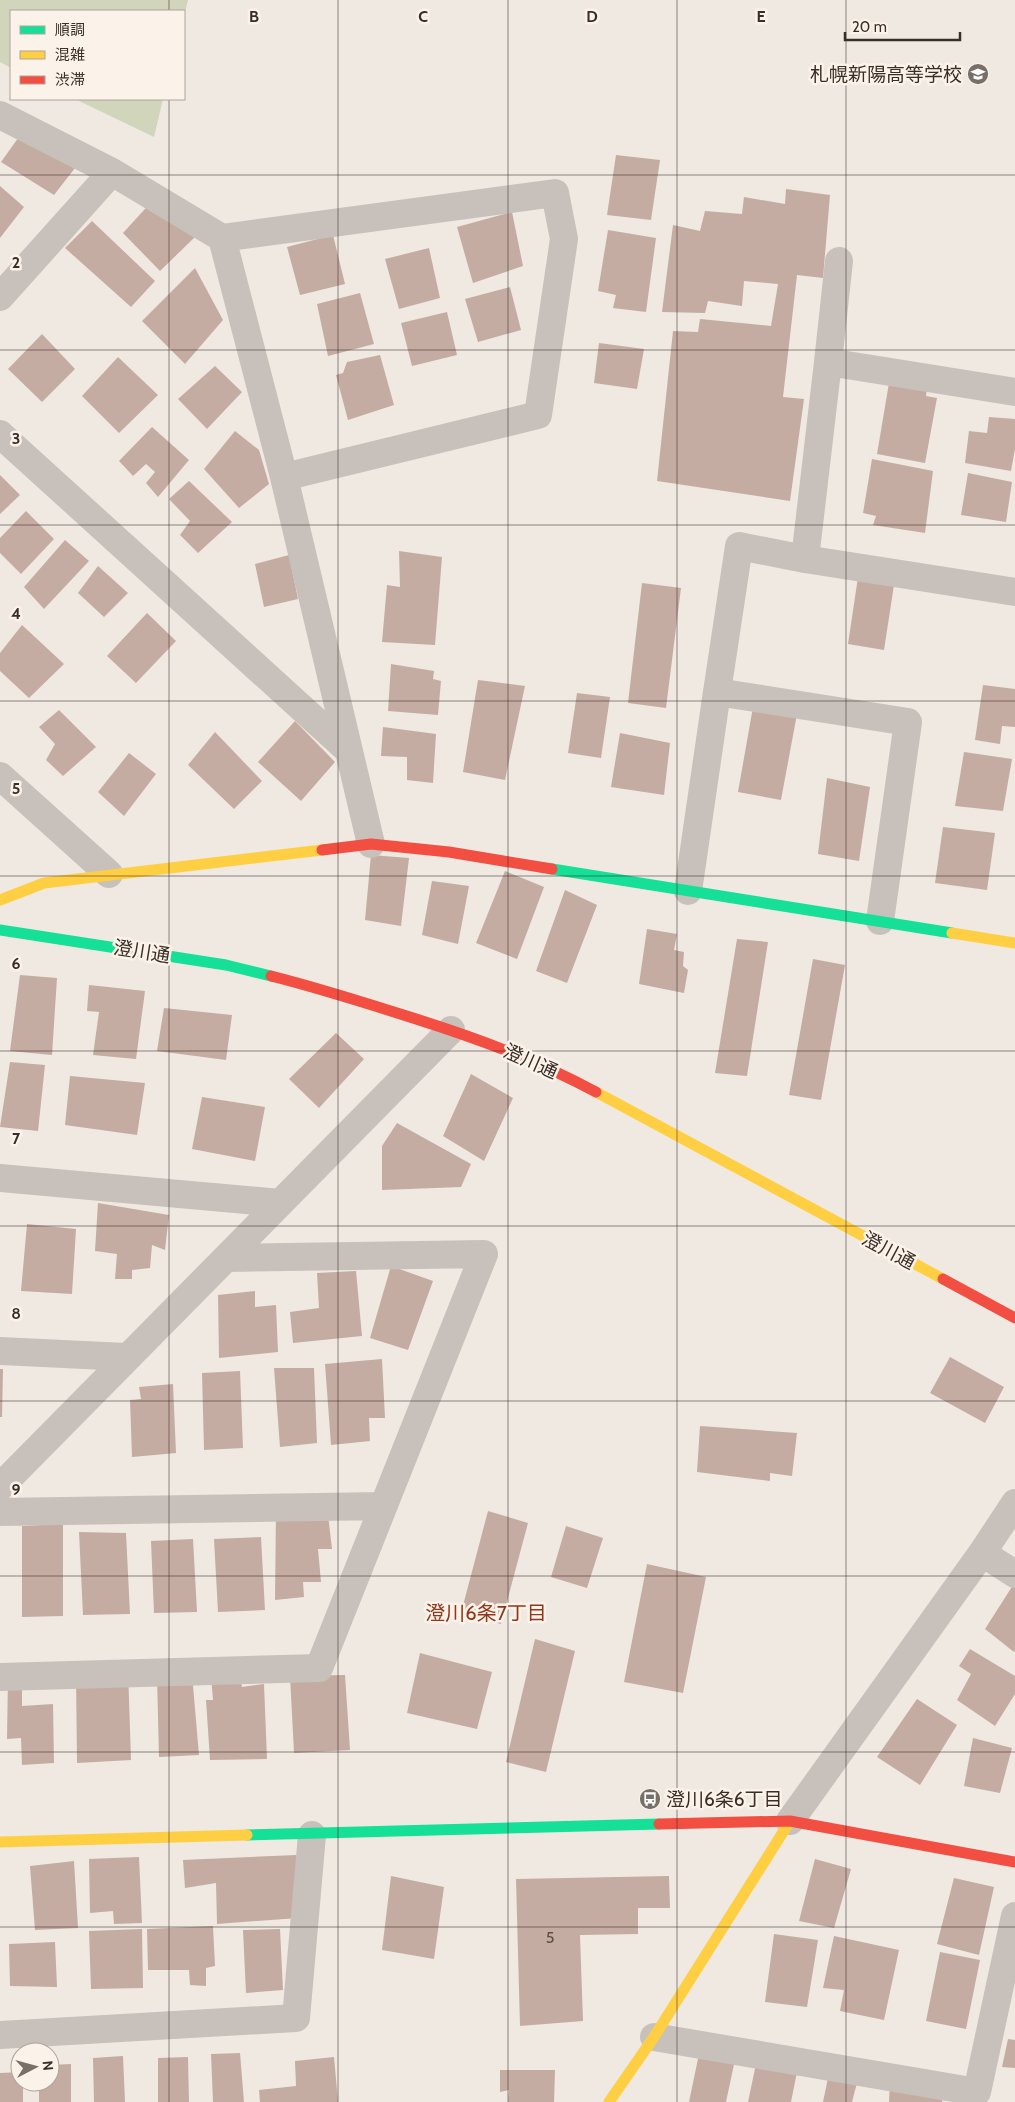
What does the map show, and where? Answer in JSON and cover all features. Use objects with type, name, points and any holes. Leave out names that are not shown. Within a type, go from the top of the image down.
[{"type":"street","points":[[0,115],[112,172],[222,238],[555,193],[564,239],[538,415],[284,477]]},
{"type":"street","points":[[0,297],[112,172]]},
{"type":"street","points":[[222,238],[284,477],[371,844]]},
{"type":"street","points":[[805,559],[839,261]]},
{"type":"street","points":[[828,362],[1015,392]]},
{"type":"street","points":[[0,434],[349,751]]},
{"type":"street","points":[[688,891],[739,546],[805,559],[1015,592]]},
{"type":"street","points":[[717,692],[908,722],[880,921]]},
{"type":"street","points":[[0,776],[109,874]]},
{"type":"street","points":[[0,900],[44,883],[371,844],[449,852],[1015,943]]},
{"type":"street","name":"澄川通","points":[[0,930],[226,964],[327,990],[490,1043],[574,1080],[1015,1318]]},
{"type":"street","points":[[0,1487],[126,1357],[228,1258],[451,1030]]},
{"type":"street","points":[[0,1178],[280,1203]]},
{"type":"street","points":[[0,1677],[320,1668],[484,1254],[228,1258]]},
{"type":"street","points":[[0,1351],[126,1357]]},
{"type":"street","points":[[609,2102],[654,2037],[790,1821],[1015,1503]]},
{"type":"street","points":[[0,1512],[383,1506]]},
{"type":"street","points":[[982,1552],[1015,1574]]},
{"type":"street","points":[[0,1842],[790,1821],[1015,1862]]},
{"type":"street","points":[[0,2035],[296,2018],[312,1835]]},
{"type":"street","points":[[654,2037],[977,2092],[1015,1916]]},
{"type":"green space","points":[[0,0],[188,0],[185,12],[185,10],[10,10],[10,67],[0,62]]},
{"type":"green space","points":[[77,100],[163,100],[154,137]]},
{"type":"building","points":[[26,127],[82,159],[54,195],[1,162]]},
{"type":"building","points":[[616,155],[660,160],[651,220],[607,215]]},
{"type":"building","points":[[0,186],[24,207],[0,238]]},
{"type":"building","points":[[786,189],[830,195],[823,278],[797,275],[783,397],[804,399],[790,501],[657,481],[673,331],[698,332],[700,319],[771,326],[778,284],[744,281],[742,306],[708,301],[705,313],[662,312],[673,225],[700,231],[705,211],[742,214],[744,197],[785,204]]},
{"type":"building","points":[[155,198],[195,237],[160,271],[123,233]]},
{"type":"building","points":[[512,212],[523,266],[473,283],[457,227]]},
{"type":"building","points":[[92,221],[155,281],[131,307],[65,248]]},
{"type":"building","points":[[608,230],[656,238],[646,312],[613,308],[616,295],[598,291]]},
{"type":"building","points":[[333,235],[345,284],[300,295],[287,247]]},
{"type":"building","points":[[429,248],[440,298],[399,309],[385,259]]},
{"type":"building","points":[[195,268],[223,320],[185,364],[142,321]]},
{"type":"building","points":[[510,287],[521,330],[478,342],[465,299]]},
{"type":"building","points":[[360,293],[374,344],[328,356],[317,304]]},
{"type":"building","points":[[447,312],[457,355],[412,366],[401,323]]},
{"type":"building","points":[[42,334],[75,369],[42,402],[8,369]]},
{"type":"building","points":[[599,343],[644,349],[637,389],[594,383]]},
{"type":"building","points":[[380,355],[394,405],[348,420],[336,375],[343,373],[347,362]]},
{"type":"building","points":[[118,357],[158,395],[119,433],[82,396]]},
{"type":"building","points":[[215,366],[242,392],[207,429],[178,399]]},
{"type":"building","points":[[890,377],[928,379],[926,396],[937,398],[925,463],[877,454]]},
{"type":"building","points":[[989,417],[1015,419],[1015,449],[1011,471],[965,463],[969,431],[987,433]]},
{"type":"building","points":[[152,427],[189,460],[158,497],[146,483],[155,472],[146,464],[133,476],[119,461]]},
{"type":"building","points":[[235,431],[259,450],[269,484],[239,508],[204,469]]},
{"type":"building","points":[[872,459],[933,471],[925,533],[873,525],[876,516],[863,513]]},
{"type":"building","points":[[968,473],[1012,482],[1006,522],[961,515]]},
{"type":"building","points":[[0,475],[20,495],[0,514]]},
{"type":"building","points":[[189,481],[232,522],[198,553],[180,535],[190,521],[169,499]]},
{"type":"building","points":[[26,511],[54,539],[21,574],[0,553],[0,538]]},
{"type":"building","points":[[65,540],[89,561],[44,609],[24,587]]},
{"type":"building","points":[[399,551],[442,557],[435,645],[382,642],[387,585],[400,587]]},
{"type":"building","points":[[289,555],[298,599],[264,607],[255,564]]},
{"type":"building","points":[[98,566],[128,593],[104,617],[78,593]]},
{"type":"building","points":[[858,577],[894,585],[884,650],[848,644]]},
{"type":"building","points":[[642,583],[681,588],[666,708],[628,703]]},
{"type":"building","points":[[147,613],[176,641],[136,683],[107,656]]},
{"type":"building","points":[[22,625],[64,664],[29,698],[0,671],[0,653]]},
{"type":"building","points":[[391,664],[434,671],[433,679],[441,681],[438,715],[388,711]]},
{"type":"building","points":[[478,680],[525,686],[505,780],[463,772]]},
{"type":"building","points":[[983,685],[1015,689],[1015,727],[1002,726],[1000,744],[975,740]]},
{"type":"building","points":[[577,693],[610,697],[601,758],[568,753]]},
{"type":"building","points":[[753,707],[797,714],[781,800],[738,792]]},
{"type":"building","points":[[59,710],[96,747],[63,776],[46,760],[55,744],[39,727]]},
{"type":"building","points":[[295,721],[335,762],[301,801],[258,762]]},
{"type":"building","points":[[383,727],[436,734],[433,783],[407,780],[407,757],[381,756]]},
{"type":"building","points":[[215,732],[262,781],[234,809],[188,765]]},
{"type":"building","points":[[620,733],[670,743],[664,795],[611,787]]},
{"type":"building","points":[[964,752],[1012,759],[1003,811],[955,806]]},
{"type":"building","points":[[129,753],[156,774],[124,816],[98,792]]},
{"type":"building","points":[[827,778],[870,787],[859,861],[818,854]]},
{"type":"building","points":[[943,827],[995,833],[987,890],[935,883]]},
{"type":"building","points":[[371,855],[409,858],[401,926],[365,920]]},
{"type":"building","points":[[505,871],[544,887],[517,959],[476,943]]},
{"type":"building","points":[[432,881],[469,886],[458,944],[422,935]]},
{"type":"building","points":[[565,890],[597,905],[567,983],[536,971]]},
{"type":"building","points":[[647,929],[677,934],[674,950],[684,952],[683,966],[688,970],[684,993],[639,984]]},
{"type":"building","points":[[737,939],[768,942],[747,1076],[715,1073]]},
{"type":"building","points":[[813,959],[845,965],[821,1100],[789,1095]]},
{"type":"building","points":[[20,975],[57,978],[52,1055],[10,1051]]},
{"type":"building","points":[[89,985],[145,991],[136,1059],[93,1055],[99,1012],[87,1011]]},
{"type":"building","points":[[164,1008],[232,1015],[226,1060],[157,1051]]},
{"type":"building","points":[[336,1033],[364,1059],[319,1108],[289,1079]]},
{"type":"building","points":[[10,1062],[45,1065],[38,1131],[0,1127]]},
{"type":"building","points":[[471,1074],[513,1098],[484,1161],[443,1136]]},
{"type":"building","points":[[70,1076],[145,1083],[137,1135],[65,1125]]},
{"type":"building","points":[[202,1097],[265,1107],[255,1161],[192,1149]]},
{"type":"building","points":[[397,1123],[471,1164],[461,1187],[382,1190],[382,1146]]},
{"type":"building","points":[[98,1203],[169,1215],[165,1250],[152,1245],[150,1268],[132,1270],[132,1279],[115,1279],[117,1254],[95,1251]]},
{"type":"building","points":[[27,1224],[76,1229],[72,1294],[21,1291]]},
{"type":"building","points":[[391,1266],[433,1281],[408,1350],[370,1338]]},
{"type":"building","points":[[356,1271],[362,1336],[293,1343],[290,1312],[319,1308],[317,1273]]},
{"type":"building","points":[[255,1291],[255,1307],[276,1305],[278,1352],[219,1358],[218,1295]]},
{"type":"building","points":[[950,1357],[1004,1387],[985,1423],[930,1393]]},
{"type":"building","points":[[382,1359],[385,1418],[369,1418],[370,1441],[331,1445],[325,1364]]},
{"type":"building","points":[[274,1368],[314,1368],[317,1443],[280,1447]]},
{"type":"building","points":[[0,1369],[3,1369],[2,1417],[0,1417]]},
{"type":"building","points":[[240,1371],[243,1448],[204,1450],[202,1373]]},
{"type":"building","points":[[173,1384],[176,1453],[132,1457],[130,1400],[141,1399],[139,1387]]},
{"type":"building","points":[[700,1426],[797,1433],[792,1476],[770,1473],[770,1481],[697,1472]]},
{"type":"building","points":[[327,1506],[332,1549],[318,1549],[321,1582],[303,1582],[304,1597],[275,1600],[276,1512]]},
{"type":"building","points":[[488,1511],[528,1523],[501,1624],[461,1613]]},
{"type":"building","points":[[63,1524],[63,1616],[22,1617],[22,1526]]},
{"type":"building","points":[[566,1526],[603,1538],[587,1588],[551,1577]]},
{"type":"building","points":[[79,1532],[126,1533],[130,1614],[83,1615]]},
{"type":"building","points":[[261,1537],[265,1610],[218,1612],[214,1539]]},
{"type":"building","points":[[193,1539],[197,1612],[154,1613],[151,1541]]},
{"type":"building","points":[[647,1564],[706,1577],[683,1693],[624,1682]]},
{"type":"building","points":[[1015,1582],[1015,1650],[1014,1652],[985,1629]]},
{"type":"building","points":[[535,1639],[575,1651],[546,1772],[506,1762]]},
{"type":"building","points":[[970,1649],[1015,1676],[1015,1694],[995,1726],[957,1700],[971,1674],[959,1666]]},
{"type":"building","points":[[420,1653],[492,1672],[477,1729],[407,1713]]},
{"type":"building","points":[[128,1670],[131,1760],[77,1763],[76,1674]]},
{"type":"building","points":[[239,1672],[242,1687],[264,1684],[267,1759],[210,1760],[206,1700],[213,1700],[211,1676]]},
{"type":"building","points":[[192,1674],[199,1755],[159,1757],[157,1676]]},
{"type":"building","points":[[345,1675],[350,1750],[294,1753],[290,1676]]},
{"type":"building","points":[[22,1676],[22,1706],[53,1704],[54,1763],[22,1765],[21,1738],[7,1739],[8,1677]]},
{"type":"building","points":[[917,1699],[957,1725],[920,1785],[877,1757]]},
{"type":"building","points":[[973,1738],[1012,1748],[1000,1793],[964,1786]]},
{"type":"building","points":[[296,1855],[298,1918],[217,1924],[216,1883],[185,1888],[183,1860]]},
{"type":"building","points":[[139,1857],[142,1923],[114,1924],[113,1911],[90,1913],[89,1859]]},
{"type":"building","points":[[815,1859],[851,1869],[834,1928],[799,1921]]},
{"type":"building","points":[[74,1861],[78,1928],[35,1930],[30,1866]]},
{"type":"building","points":[[391,1876],[444,1887],[434,1959],[382,1950]]},
{"type":"building","points":[[669,1876],[670,1908],[638,1908],[638,1934],[580,1935],[583,2021],[520,2026],[516,1879]]},
{"type":"building","points":[[954,1878],[994,1887],[979,1955],[937,1944]]},
{"type":"building","points":[[213,1926],[215,1966],[206,1968],[206,1986],[190,1985],[189,1970],[148,1970],[147,1929]]},
{"type":"building","points":[[142,1929],[143,1988],[91,1989],[89,1931]]},
{"type":"building","points":[[280,1929],[283,1990],[246,1993],[243,1930]]},
{"type":"building","points":[[774,1934],[818,1940],[807,2007],[765,2002]]},
{"type":"building","points":[[834,1936],[899,1950],[884,2020],[840,2011],[844,1990],[823,1988]]},
{"type":"building","points":[[55,1942],[57,1987],[10,1986],[9,1944]]},
{"type":"building","points":[[940,1952],[980,1960],[966,2029],[926,2021]]},
{"type":"building","points":[[1008,2039],[1015,2040],[1015,2068],[1002,2067]]},
{"type":"building","points":[[700,2049],[736,2055],[726,2102],[689,2102]]},
{"type":"building","points":[[240,2053],[244,2102],[213,2102],[211,2054]]},
{"type":"building","points":[[123,2056],[125,2102],[94,2102],[93,2058]]},
{"type":"building","points":[[188,2057],[189,2102],[158,2102],[158,2058]]},
{"type":"building","points":[[334,2057],[338,2102],[260,2102],[259,2090],[296,2086],[295,2061]]},
{"type":"building","points":[[757,2059],[798,2067],[791,2102],[748,2102]]},
{"type":"building","points":[[71,2064],[71,2102],[39,2102],[39,2092],[60,2092],[60,2065]]},
{"type":"building","points":[[500,2070],[555,2070],[554,2102],[508,2102],[509,2090],[500,2092]]},
{"type":"building","points":[[10,2072],[10,2092],[23,2092],[23,2102],[0,2102],[0,2073]]},
{"type":"building","points":[[829,2073],[858,2079],[852,2102],[823,2102]]},
{"type":"building","points":[[890,2081],[945,2088],[942,2102],[889,2102]]},
{"type":"traffic: fast","points":[[552,869],[952,933]]},
{"type":"traffic: fast","points":[[0,930],[226,965],[271,976]]},
{"type":"traffic: fast","points":[[247,1835],[659,1824]]},
{"type":"traffic: slow","points":[[0,900],[44,883],[322,850]]},
{"type":"traffic: slow","points":[[952,933],[1015,943]]},
{"type":"traffic: slow","points":[[596,1092],[943,1279]]},
{"type":"traffic: slow","points":[[609,2102],[654,2037],[790,1821]]},
{"type":"traffic: slow","points":[[0,1842],[247,1835]]},
{"type":"traffic: jam","points":[[322,850],[371,844],[449,852],[552,869]]},
{"type":"traffic: jam","points":[[271,976],[413,1018],[506,1050],[574,1080],[596,1092]]},
{"type":"traffic: jam","points":[[943,1279],[1015,1318]]},
{"type":"traffic: jam","points":[[659,1824],[790,1821],[1015,1862]]},
{"type":"place","name":"札幌新陽高等学校","points":[[978,74]]},
{"type":"place","name":"澄川6条6丁目","points":[[650,1799]]},
{"type":"district","name":"澄川6条7丁目","points":[[486,1613]]}]
